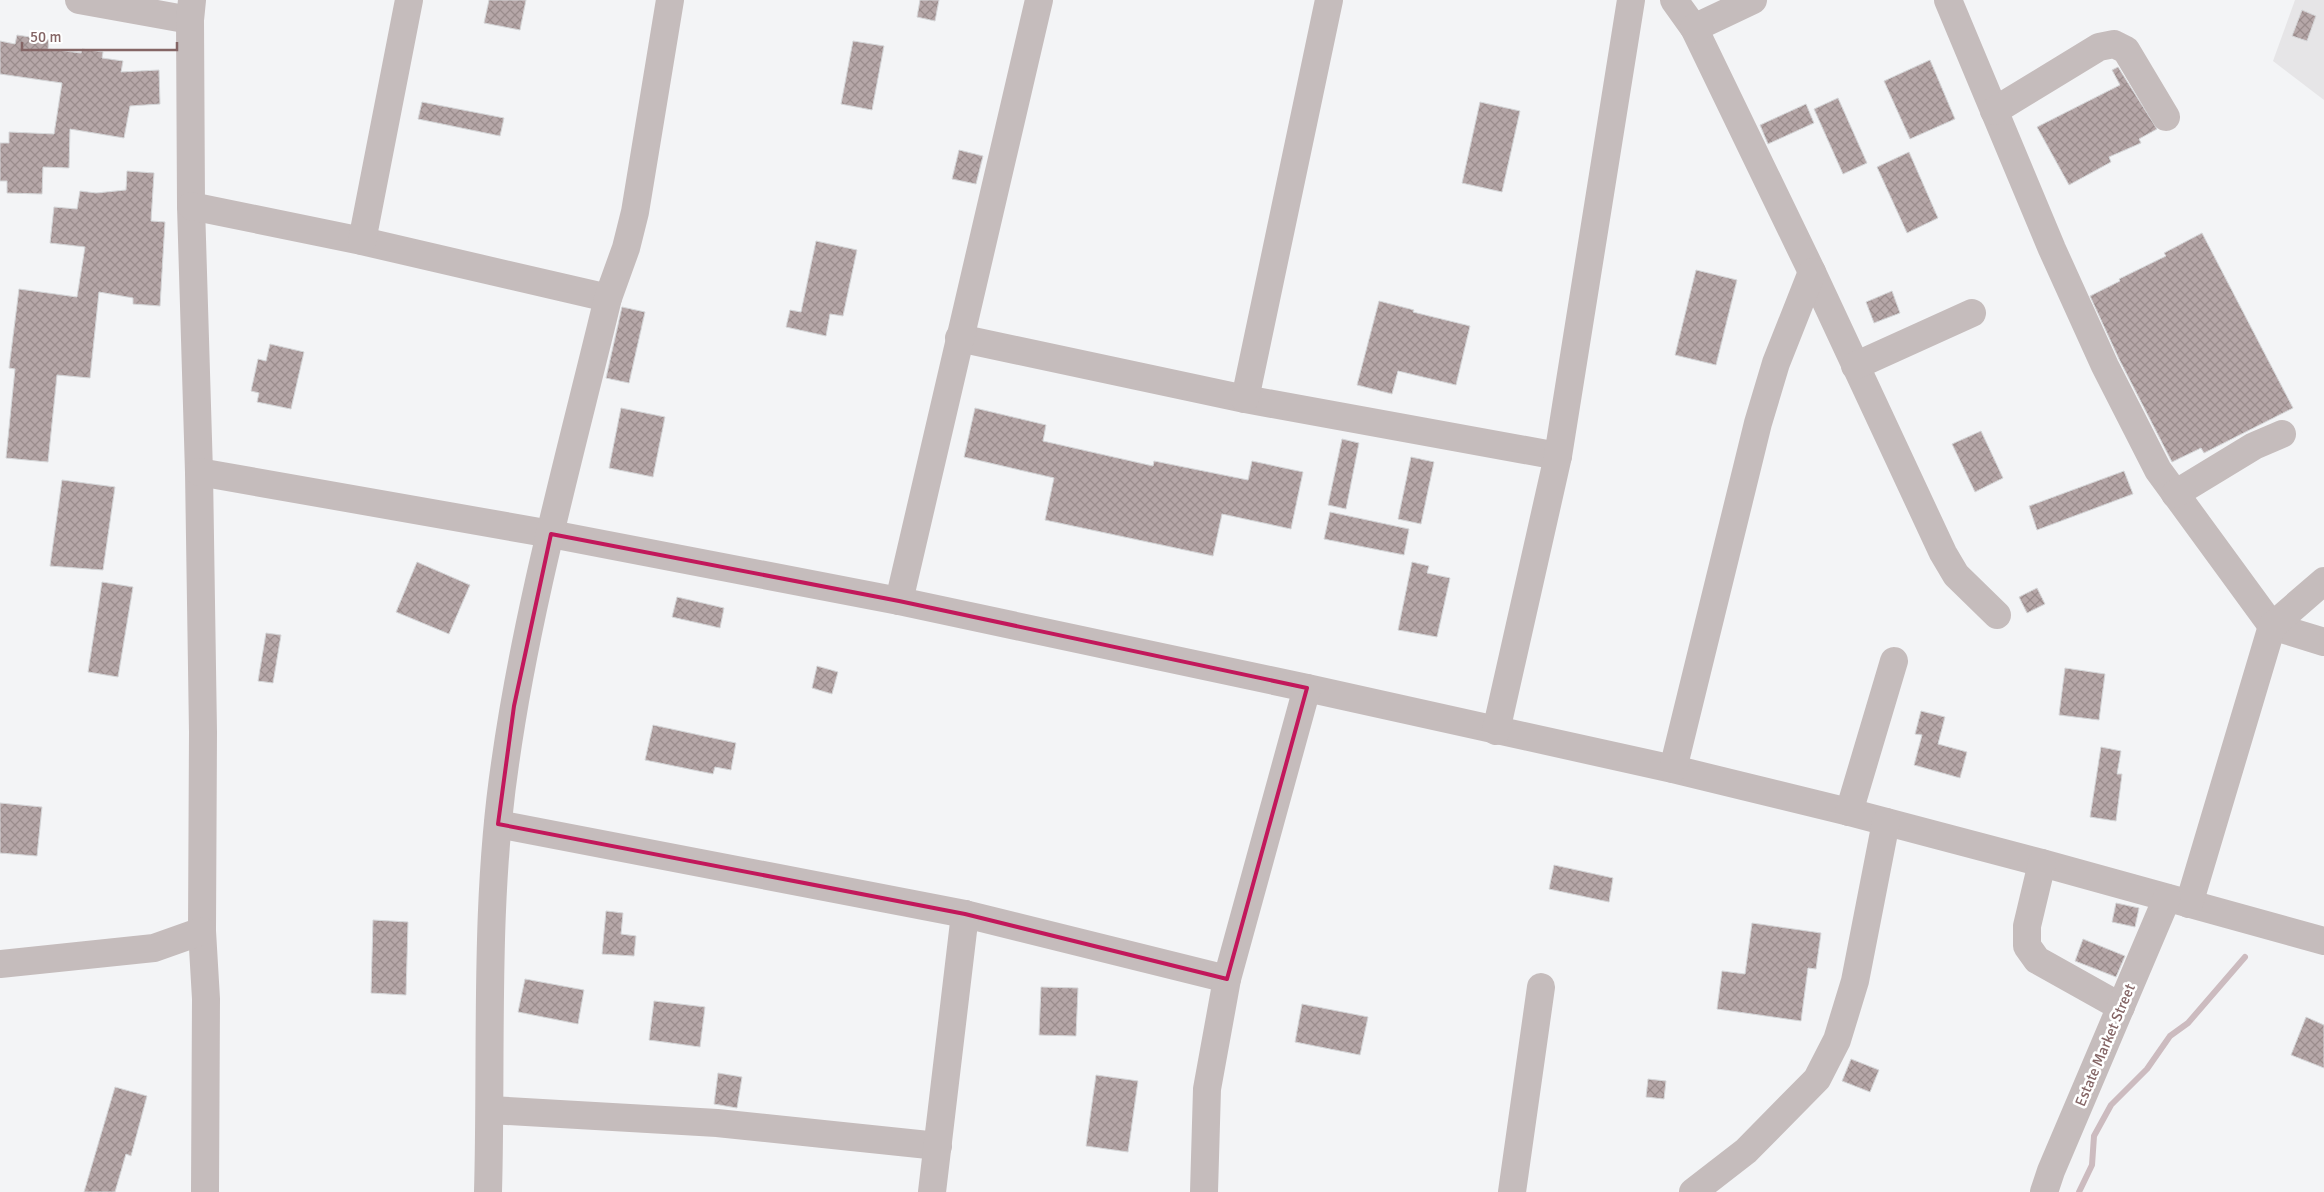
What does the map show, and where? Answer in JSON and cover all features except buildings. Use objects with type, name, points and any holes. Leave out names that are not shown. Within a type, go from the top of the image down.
[{"type":"street","points":[[79,0],[191,10],[191,206],[199,472],[203,732],[202,931],[206,999],[205,1192]]},
{"type":"street","points":[[362,240],[408,0]]},
{"type":"street","points":[[488,1192],[491,938],[498,824],[504,766],[530,620],[608,298],[626,248],[635,212],[670,0]]},
{"type":"street","points":[[899,601],[1039,0]]},
{"type":"street","points":[[1245,399],[1329,0]]},
{"type":"street","points":[[1496,731],[1558,456],[1630,0]]},
{"type":"street","points":[[1674,0],[1694,28],[1812,272],[1943,553],[1956,575],[1997,615]]},
{"type":"street","points":[[1694,28],[1754,0]]},
{"type":"street","points":[[1948,0],[2052,249],[2105,366],[2158,470],[2272,626],[2324,642]]},
{"type":"street","points":[[1994,111],[2099,47],[2114,44],[2126,50],[2166,117]]},
{"type":"street","points":[[191,206],[362,240],[608,298]]},
{"type":"street","points":[[1673,770],[1758,423],[1776,363],[1812,272]]},
{"type":"street","points":[[1856,366],[1972,313]]},
{"type":"street","points":[[959,338],[1245,399],[1558,456]]},
{"type":"street","points":[[2175,494],[2254,446],[2282,434]]},
{"type":"street","points":[[199,472],[551,534],[899,601],[1307,688],[1673,770],[1849,812],[2324,941]]},
{"type":"street","points":[[2272,626],[2324,581]]},
{"type":"street","name":"Estate Market Street","points":[[2044,1192],[2051,1171],[2121,1007],[2178,901],[2272,626]]},
{"type":"street","points":[[1849,812],[1894,661]]},
{"type":"street","points":[[1204,1192],[1207,1089],[1227,979],[1307,688]]},
{"type":"street","points":[[1693,1192],[1746,1150],[1817,1079],[1837,1040],[1855,981],[1886,822]]},
{"type":"street","points":[[498,824],[965,914],[1227,979]]},
{"type":"street","points":[[2042,863],[2027,926],[2027,946],[2036,960],[2121,1007]]},
{"type":"street","points":[[932,1192],[965,914]]},
{"type":"street","points":[[0,964],[154,948],[202,931]]},
{"type":"street","points":[[1512,1192],[1541,987]]},
{"type":"street","points":[[490,1110],[717,1123],[938,1146]]},
{"type":"highlighted area","points":[[551,534],[899,601],[1307,688],[1227,979],[965,914],[498,824],[514,706]]},
{"type":"shaded area","points":[[2295,0],[2324,0],[2324,100],[2273,61]]},
{"type":"waterway","points":[[2079,1192],[2092,1165],[2094,1136],[2111,1105],[2147,1069],[2170,1036],[2188,1023],[2245,957]]}]
